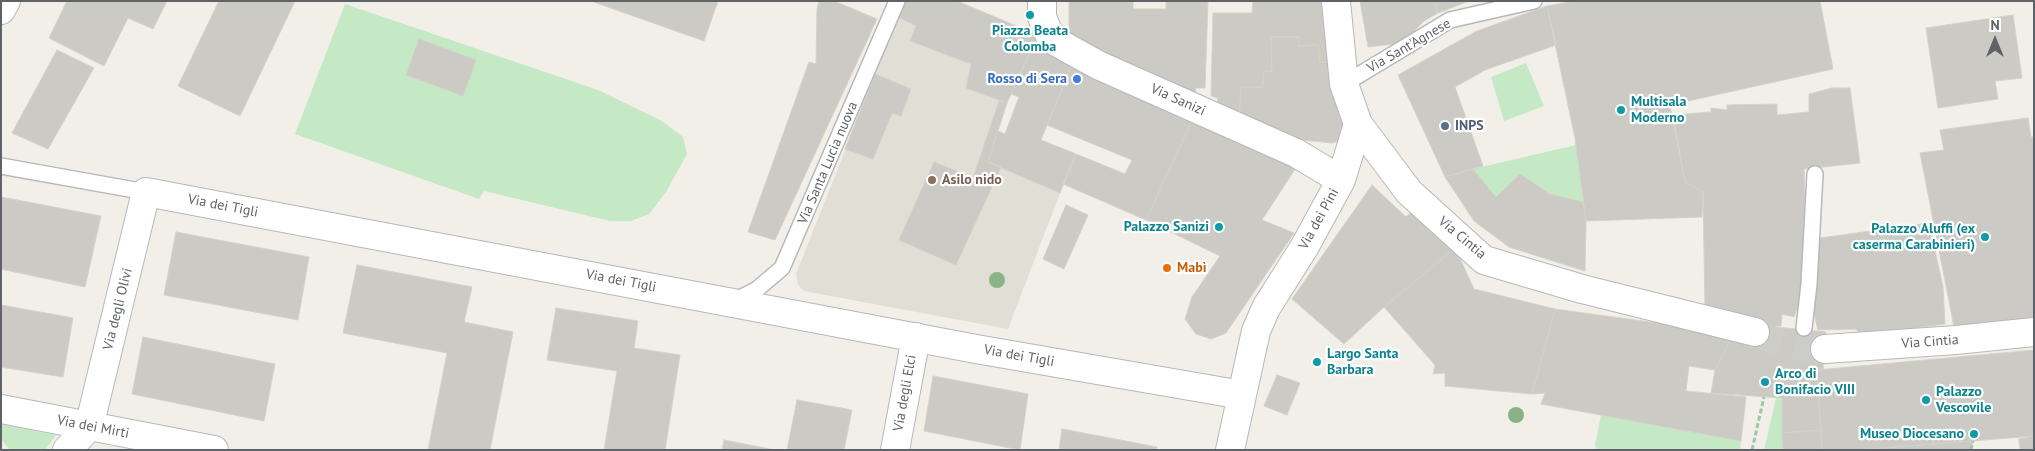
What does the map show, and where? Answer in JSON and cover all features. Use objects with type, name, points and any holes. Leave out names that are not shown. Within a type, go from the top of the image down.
[{"type":"street","points":[[1,10],[6,1]]},
{"type":"street","name":"Via Sanizi","points":[[1042,1],[1042,17],[1051,39],[1098,65],[1296,153],[1341,180]]},
{"type":"street","name":"Via Cintia","points":[[1336,1],[1344,84],[1358,124],[1409,192],[1484,260],[1582,289],[1755,332]]},
{"type":"street","name":"Via dei Pini","points":[[1230,450],[1256,331],[1266,308],[1341,180],[1358,124]]},
{"type":"street","name":"Via dei Tigli","points":[[146,192],[916,337],[1242,395]]},
{"type":"street","name":"Via degli Olivi","points":[[89,427],[146,192]]},
{"type":"street","name":"Via Cintia","points":[[1825,349],[2034,332]]},
{"type":"street","name":"Via degli Elci","points":[[895,450],[916,337]]},
{"type":"street","name":"Via dei Mirti","points":[[1,409],[214,450]]},
{"type":"street","points":[[67,450],[89,427]]},
{"type":"lane","name":"Via Santa Lucia nuova","points":[[732,302],[756,290],[782,268],[897,1]]},
{"type":"lane","name":"Via Sant'Agnese","points":[[1344,84],[1450,20],[1534,1]]},
{"type":"lane","name":"Via dei Tigli","points":[[1,166],[146,192]]},
{"type":"lane","points":[[1804,328],[1809,284],[1815,174]]},
{"type":"path","points":[[1752,450],[1764,397]]},
{"type":"path","points":[[1971,450],[1973,441]]},
{"type":"shaded area","name":"Asilo nido","points":[[898,17],[916,26],[911,42],[971,64],[967,88],[1007,103],[988,162],[1060,193],[1008,329],[804,291],[798,285],[796,274]]},
{"type":"green space","points":[[345,4],[598,90],[662,121],[683,137],[687,154],[666,192],[649,214],[631,221],[610,221],[484,191],[479,199],[295,134]]},
{"type":"green space","points":[[1526,63],[1544,106],[1504,121],[1491,77]]},
{"type":"green space","points":[[1576,145],[1583,202],[1551,194],[1520,174],[1496,197],[1473,169]]},
{"type":"green space","points":[[1776,398],[1782,398],[1783,450],[1764,450]]},
{"type":"green space","points":[[1601,415],[1741,441],[1740,450],[1597,450],[1595,445]]},
{"type":"green space","points":[[1,424],[56,435],[45,450],[10,450],[1,439]]},
{"type":"building","points":[[67,1],[167,1],[153,29],[128,18],[104,66],[49,38]]},
{"type":"building","points":[[219,1],[295,1],[240,116],[178,86]]},
{"type":"building","points":[[591,1],[718,1],[704,41]]},
{"type":"building","points":[[819,1],[834,1],[877,19],[775,240],[748,232],[809,62],[816,64],[817,9]]},
{"type":"building","points":[[904,1],[957,1],[1038,35],[1007,103],[966,88],[971,64],[910,41],[916,26],[898,17]]},
{"type":"building","points":[[1069,1],[1133,1],[1133,9],[1166,9],[1166,1],[1208,1],[1205,88],[1196,88],[1195,92],[1069,42]]},
{"type":"building","points":[[1253,1],[1333,1],[1330,63],[1320,62],[1318,45],[1298,46],[1299,37],[1271,37],[1272,71],[1264,71],[1263,87],[1241,87],[1239,122],[1217,109],[1218,98],[1211,96],[1213,13],[1252,13]]},
{"type":"building","points":[[1360,1],[1435,1],[1438,13],[1424,21],[1402,43],[1368,47]]},
{"type":"building","points":[[1435,1],[1469,1],[1438,13]]},
{"type":"building","name":"Multisala Moderno","points":[[1575,1],[1820,1],[1833,69],[1670,105],[1685,182],[1703,192],[1702,217],[1586,221],[1575,138],[1547,6]]},
{"type":"building","name":"INPS","points":[[1547,6],[1556,45],[1485,70],[1455,87],[1483,166],[1445,177],[1398,75],[1477,31]]},
{"type":"building","points":[[2013,15],[2022,78],[1995,81],[1998,99],[1938,108],[1926,28]]},
{"type":"building","points":[[1271,37],[1299,37],[1298,46],[1318,45],[1320,62],[1330,63],[1347,132],[1343,140],[1332,143],[1273,137],[1239,122],[1241,87],[1263,87],[1264,71],[1272,71]]},
{"type":"building","points":[[419,39],[476,60],[463,96],[406,75]]},
{"type":"building","points":[[1032,47],[1073,62],[1041,140],[1076,154],[1060,193],[988,162],[998,131],[1005,134],[1019,97],[1011,94]]},
{"type":"building","points":[[57,50],[94,68],[48,149],[12,133]]},
{"type":"building","points":[[1073,62],[1196,112],[1146,220],[1063,184],[1076,154],[1125,174],[1132,160],[1047,125]]},
{"type":"building","points":[[875,74],[911,89],[901,116],[892,113],[873,159],[845,149]]},
{"type":"building","points":[[1832,88],[1850,88],[1860,163],[1804,169],[1806,282],[1794,317],[1782,314],[1781,326],[1756,325],[1705,308],[1703,192],[1685,182],[1673,115],[1711,112],[1711,108],[1727,110],[1727,105],[1777,104],[1777,115],[1809,112],[1809,94]]},
{"type":"building","points":[[999,101],[1007,103],[988,162],[1001,167],[956,265],[899,240],[934,162],[973,178]]},
{"type":"building","name":"Palazzo Sanizi","points":[[1196,112],[1299,163],[1262,220],[1294,233],[1226,333],[1211,339],[1196,334],[1185,319],[1192,297],[1220,256],[1146,220]]},
{"type":"building","name":"Palazzo Aluffi (ex caserma Carabinieri)","points":[[2028,118],[2031,137],[2034,137],[2034,320],[1955,332],[1920,153],[1944,150],[1940,130]]},
{"type":"building","points":[[1473,169],[1496,197],[1520,174],[1550,194],[1583,202],[1586,221],[1585,271],[1509,247],[1474,221],[1445,177]]},
{"type":"building","points":[[1372,185],[1406,217],[1415,209],[1455,248],[1384,307],[1344,344],[1292,299]]},
{"type":"building","points":[[1,197],[101,216],[85,287],[1,269]]},
{"type":"building","points":[[1066,205],[1088,215],[1064,269],[1043,259]]},
{"type":"building","points":[[1929,223],[1943,287],[1945,324],[1861,335],[1856,329],[1818,330],[1814,313],[1813,239]]},
{"type":"building","points":[[176,232],[309,257],[298,320],[164,295]]},
{"type":"building","points":[[1455,248],[1474,289],[1555,309],[1532,394],[1445,386],[1445,373],[1433,374],[1435,365],[1384,307]]},
{"type":"building","points":[[357,265],[472,287],[464,322],[513,332],[490,450],[428,450],[447,353],[343,333]]},
{"type":"building","points":[[1,305],[73,318],[63,377],[1,367]]},
{"type":"building","points":[[556,308],[638,321],[634,348],[680,355],[665,450],[604,450],[617,371],[547,360]]},
{"type":"building","points":[[1555,309],[1650,322],[1713,328],[1734,334],[1715,370],[1689,366],[1686,391],[1746,397],[1741,441],[1541,404],[1545,393],[1532,394]]},
{"type":"building","name":"Arco di Bonifacio VIII","points":[[1756,325],[1826,332],[1823,369],[1817,370],[1821,430],[1782,433],[1782,398],[1711,393],[1715,370],[1734,334]]},
{"type":"building","points":[[143,337],[275,364],[264,421],[132,394]]},
{"type":"building","name":"Palazzo Vescovile","points":[[2034,350],[2034,436],[1858,450],[1822,450],[1817,370]]},
{"type":"building","points":[[1277,375],[1300,383],[1287,415],[1264,406]]},
{"type":"building","points":[[933,376],[1028,394],[1020,450],[924,431]]},
{"type":"building","points":[[797,400],[852,410],[844,450],[787,450]]},
{"type":"building","points":[[1062,429],[1157,447],[1156,450],[1059,450]]},
{"type":"building","points":[[1821,430],[1822,450],[1783,450],[1782,433]]},
{"type":"building","points":[[2034,436],[2034,450],[2020,450],[2019,439]]},
{"type":"building","points":[[724,440],[775,450],[722,450]]},
{"type":"building","points":[[1973,441],[1971,450],[1858,450]]},
{"type":"tunnel","points":[[1755,332],[1775,341],[1800,347],[1825,349]]},
{"type":"place","name":"Piazza Beata Colomba","points":[[1030,15]]},
{"type":"place","name":"Rosso di Sera","points":[[1077,79]]},
{"type":"place","name":"Multisala Moderno","points":[[1621,110]]},
{"type":"place","name":"INPS","points":[[1445,126]]},
{"type":"place","name":"Asilo nido","points":[[932,180]]},
{"type":"place","name":"Palazzo Sanizi","points":[[1219,227]]},
{"type":"place","name":"Palazzo Aluffi (ex caserma Carabinieri)","points":[[1985,237]]},
{"type":"place","name":"Mabì","points":[[1167,268]]},
{"type":"place","name":"Largo Santa Barbara","points":[[1317,362]]},
{"type":"place","name":"Arco di Bonifacio VIII","points":[[1765,382]]},
{"type":"place","name":"Palazzo Vescovile","points":[[1926,400]]},
{"type":"place","name":"Museo Diocesano","points":[[1974,434]]}]
